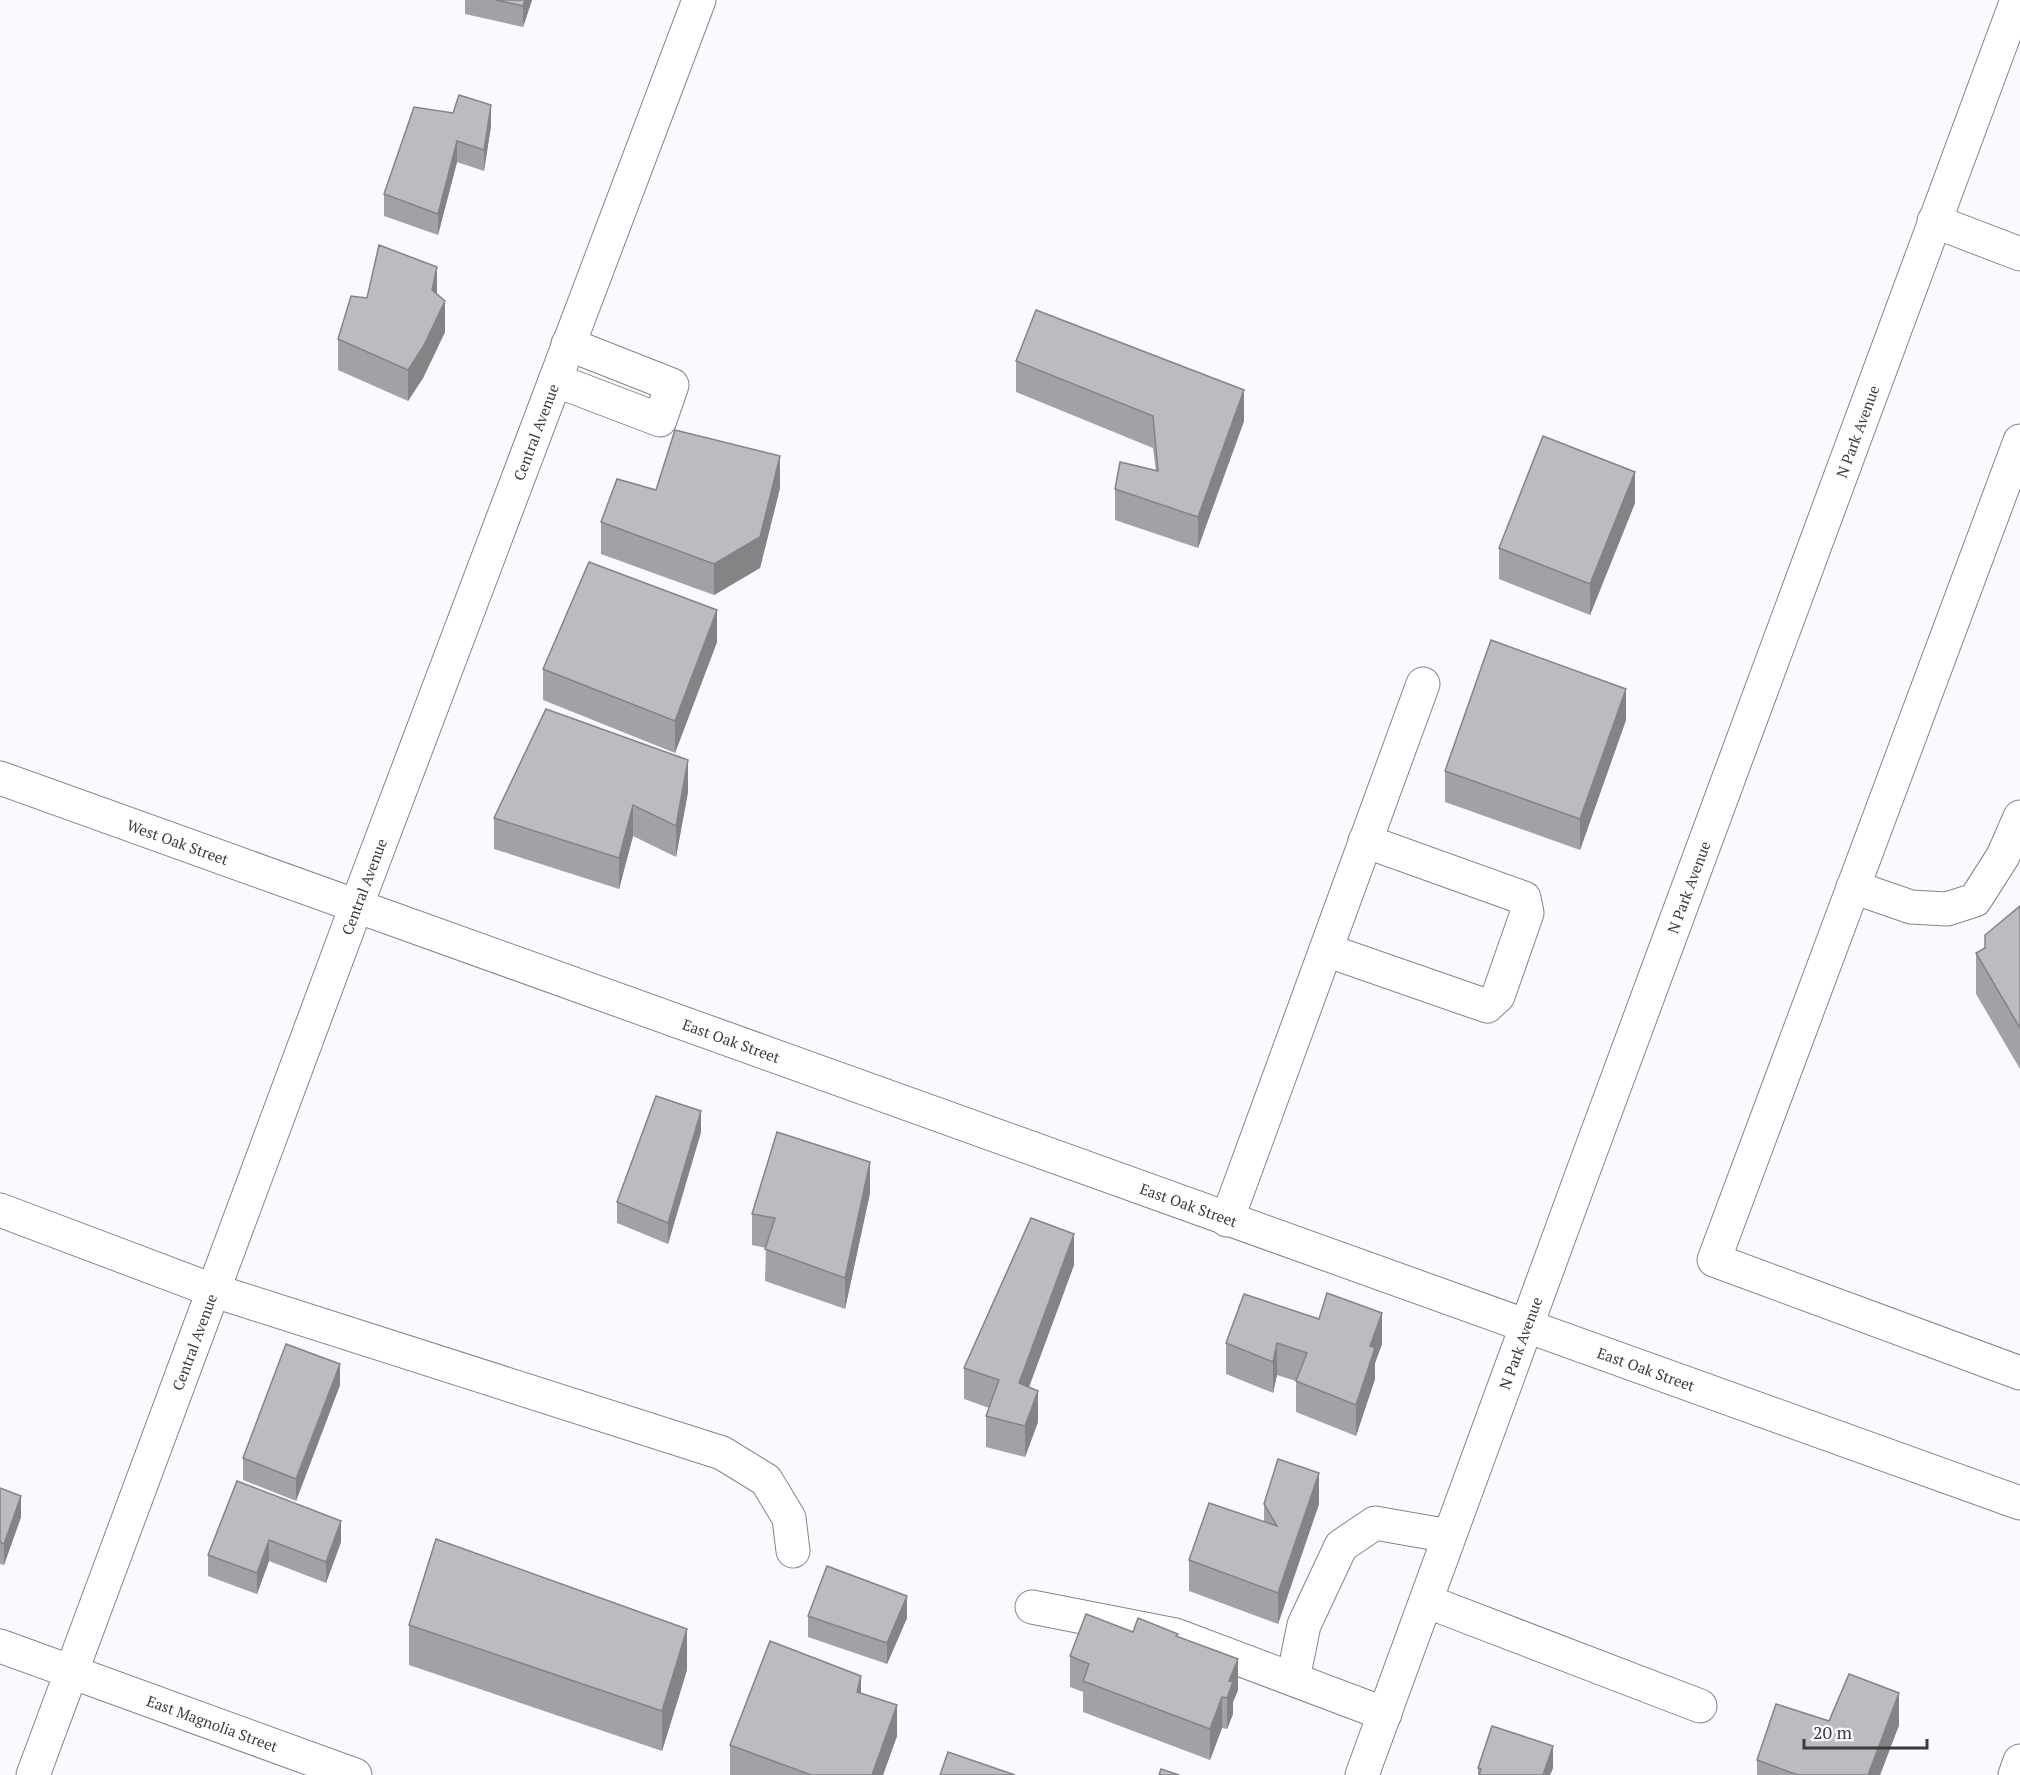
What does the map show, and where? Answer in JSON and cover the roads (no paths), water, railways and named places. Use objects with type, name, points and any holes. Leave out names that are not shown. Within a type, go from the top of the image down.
[{"type":"street","name":"Central Avenue","points":[[33,1775],[212,1290],[699,0]]},
{"type":"street","name":"N Park Avenue","points":[[1362,1775],[2017,0]]},
{"type":"street","points":[[1934,221],[2020,254]]},
{"type":"street","points":[[555,380],[660,420],[672,385],[568,344]]},
{"type":"street","points":[[2020,441],[1714,1260],[2020,1373]]},
{"type":"street","points":[[1227,1220],[1423,684]]},
{"type":"street","name":"West Oak Street","points":[[0,778],[356,907]]},
{"type":"street","points":[[1853,887],[1911,907],[1947,909],[1975,900],[2003,856],[2020,818]]},
{"type":"street","points":[[1326,950],[1487,1006],[1498,996],[1527,913],[1524,898],[1365,841]]},
{"type":"street","name":"East Oak Street","points":[[356,907],[2020,1503]]},
{"type":"street","points":[[0,1210],[212,1290],[722,1453],[766,1480],[789,1518],[793,1551]]},
{"type":"street","points":[[1293,1679],[1304,1625],[1341,1546],[1375,1523],[1449,1536]]},
{"type":"street","points":[[1426,1601],[1700,1706]]},
{"type":"street","points":[[1032,1606],[1175,1635],[1385,1714]]},
{"type":"street","name":"East Magnolia Street","points":[[0,1646],[355,1775]]},
{"type":"street","points":[[2015,1775],[2020,1761]]}]
